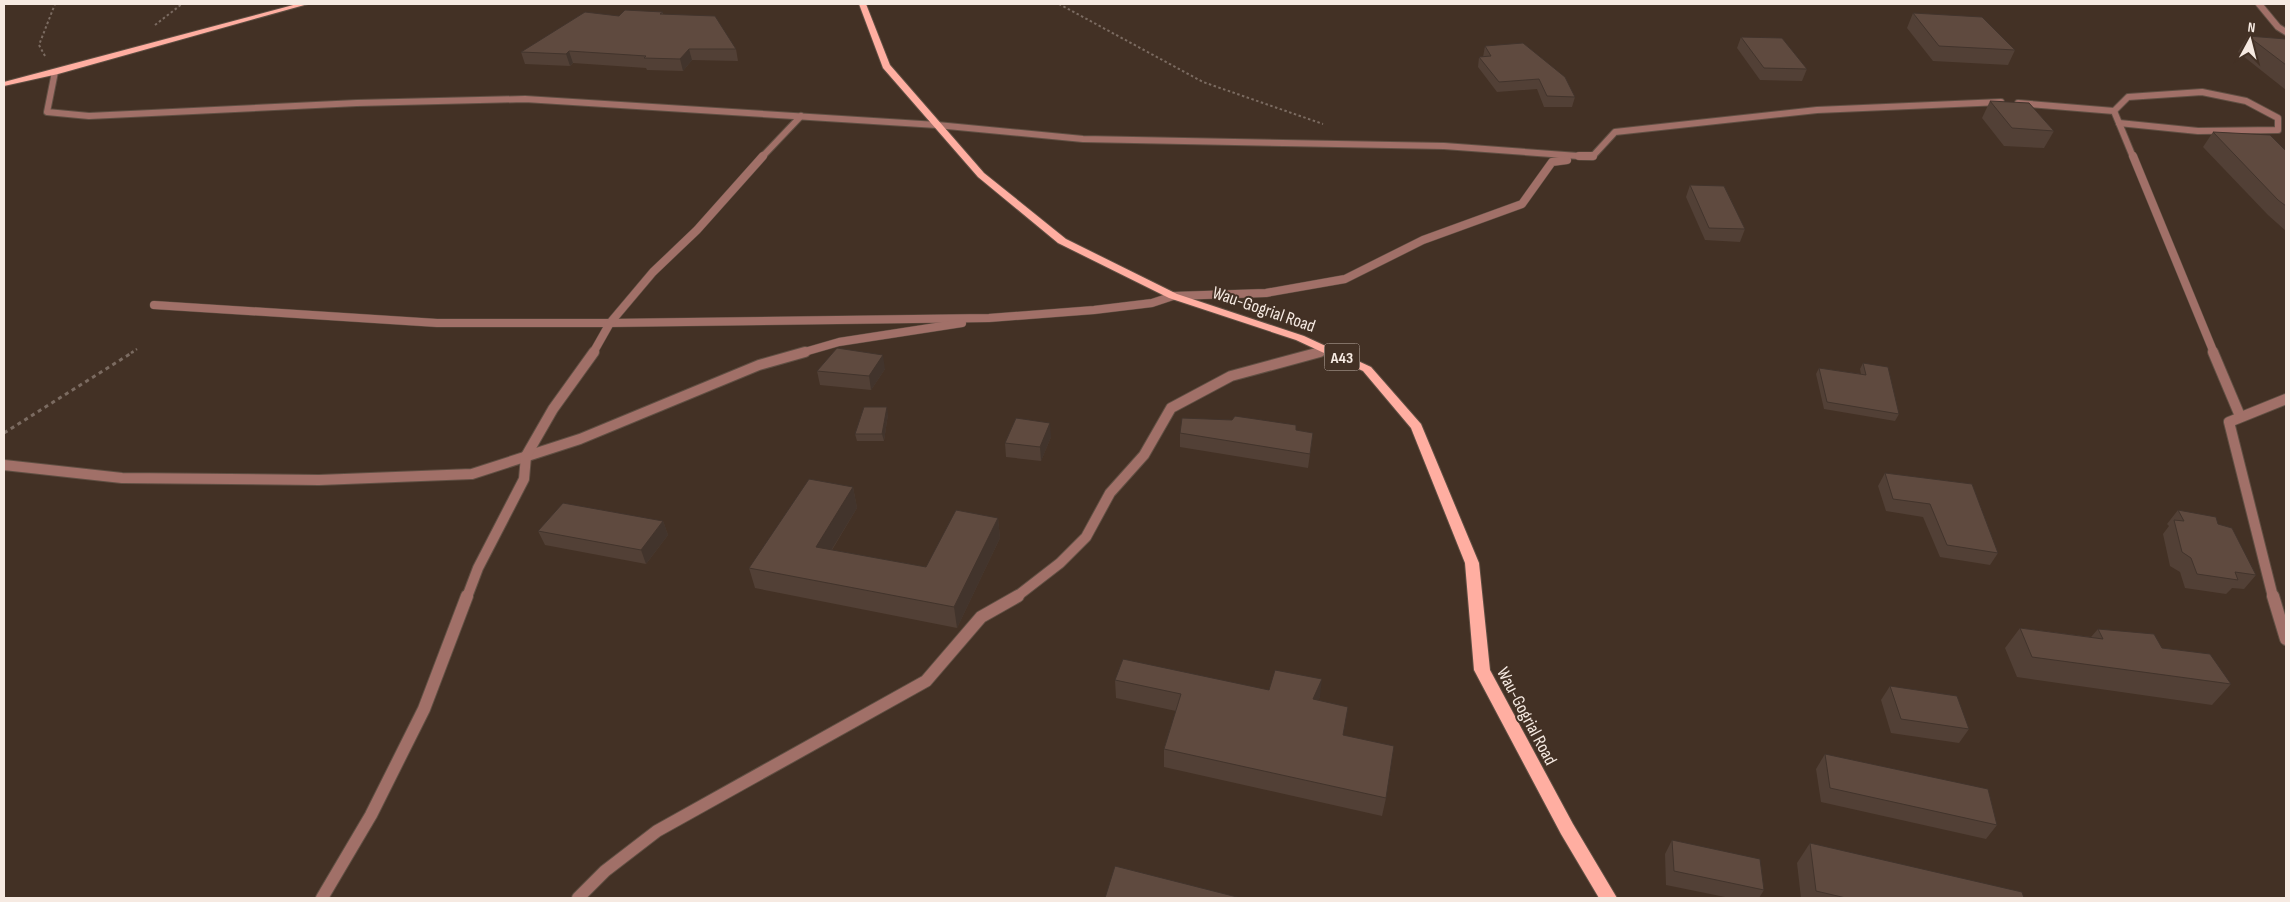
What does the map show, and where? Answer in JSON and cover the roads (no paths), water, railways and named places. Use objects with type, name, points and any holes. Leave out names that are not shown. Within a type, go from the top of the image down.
[{"type":"main road","points":[[4,84],[55,72],[304,4]]},
{"type":"main road","name":"Wau-Gogrial Road","points":[[862,4],[886,66],[981,175],[1062,241],[1173,296],[1300,338],[1367,369],[1417,427],[1472,563],[1482,670],[1567,829],[1608,898]]},
{"type":"street","points":[[2259,4],[2278,27],[2286,32]]},
{"type":"street","points":[[55,72],[47,112],[89,116],[357,103],[525,99],[937,125],[1083,139],[1444,146],[1592,157]]},
{"type":"street","points":[[154,305],[437,323],[610,323],[989,318],[1094,310],[1152,302],[1173,296],[1266,293],[1345,279],[1423,240],[1522,204],[1552,162],[1592,157],[1615,132],[1817,110],[2000,102],[2114,111],[2128,97],[2202,92],[2246,101],[2278,118],[2278,130],[2247,132],[2194,131],[2119,123]]},
{"type":"street","points":[[2114,111],[2240,416]]},
{"type":"street","points":[[322,898],[371,815],[424,709],[478,568],[524,479],[526,456],[553,409],[591,357],[610,323],[653,272],[697,230],[724,197],[801,116]]},
{"type":"street","points":[[4,465],[122,478],[319,480],[472,474],[580,439],[759,365],[840,342],[989,318]]},
{"type":"street","points":[[578,898],[606,871],[657,832],[926,681],[981,617],[1010,602],[1060,563],[1086,537],[1110,494],[1144,455],[1171,408],[1231,376],[1326,350]]},
{"type":"street","points":[[2286,399],[2229,422],[2267,576],[2286,639]]}]
